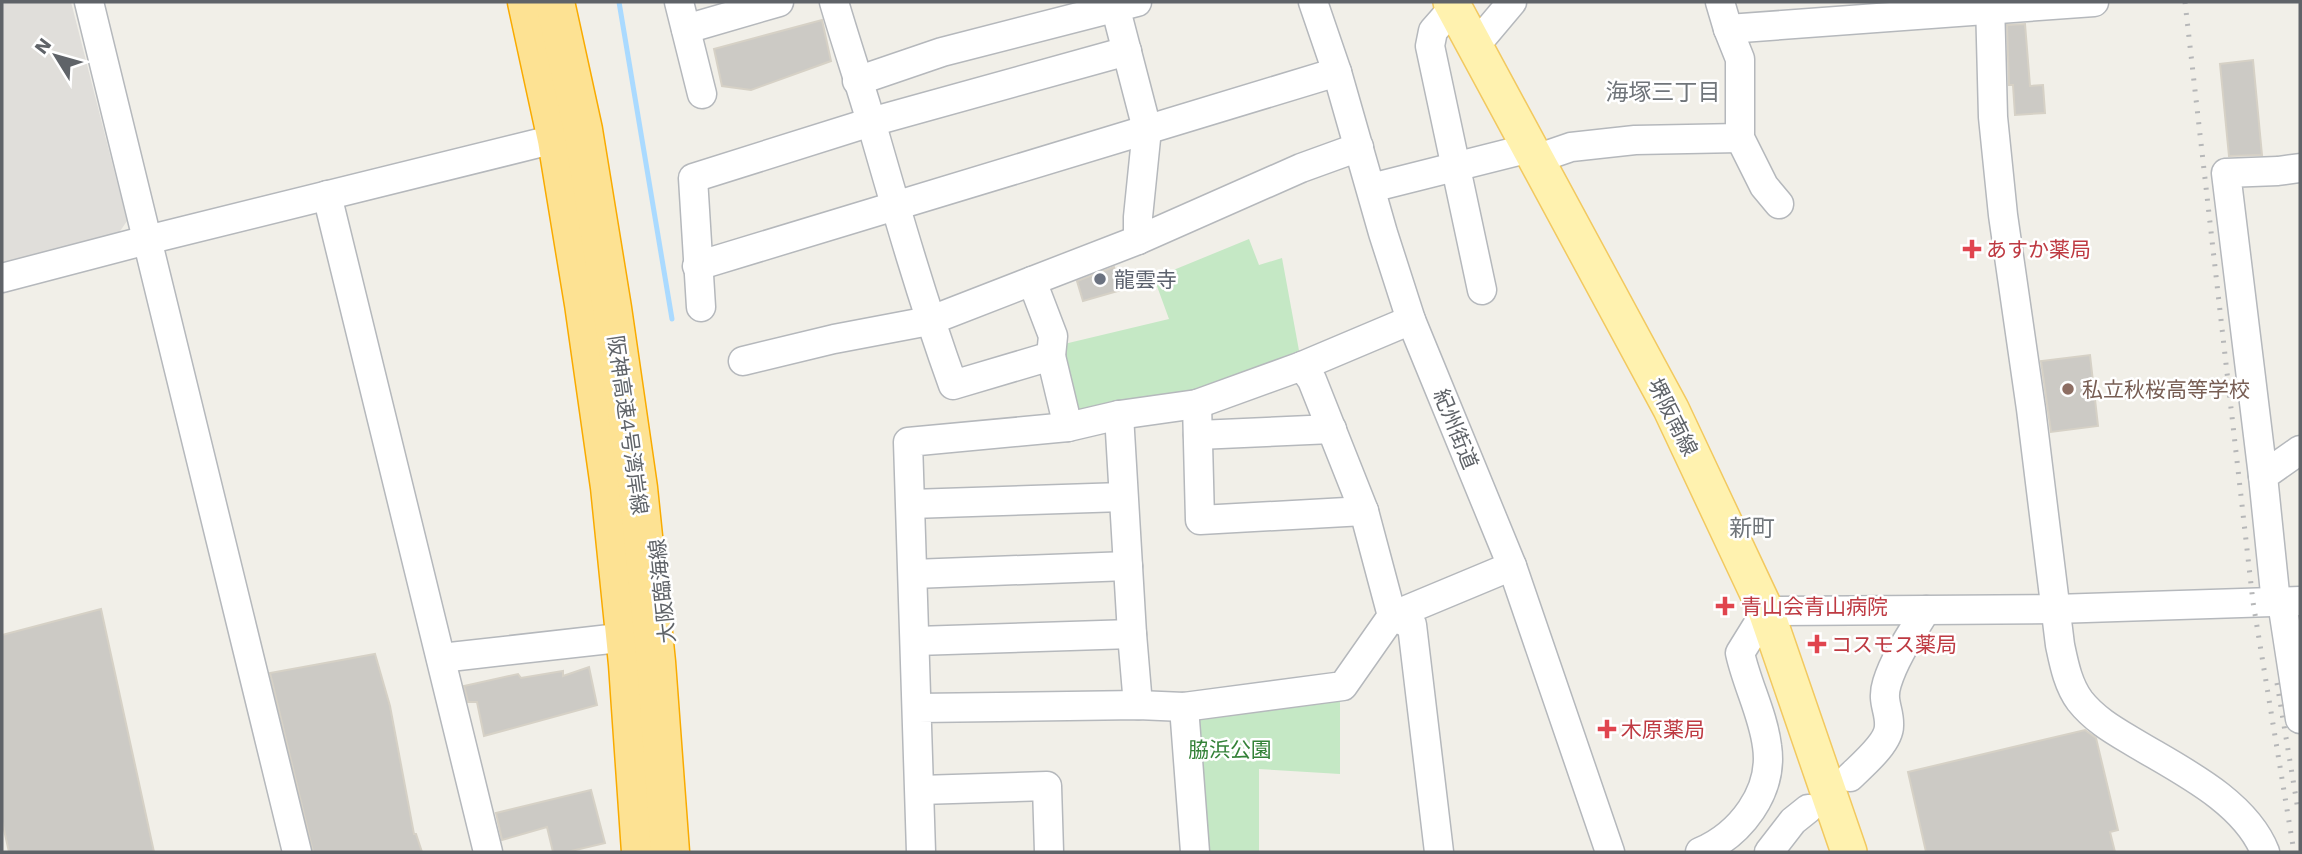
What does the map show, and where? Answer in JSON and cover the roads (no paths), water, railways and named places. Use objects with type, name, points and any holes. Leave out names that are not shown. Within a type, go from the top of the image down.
[{"type":"highway","points":[[500,2],[537,133]]},
{"type":"highway","name":"阪神高速4号湾岸線","points":[[527,2],[561,168],[610,487],[628,664],[641,852]]},
{"type":"highway","name":"阪神高速4号湾岸線","points":[[555,2],[583,130],[638,488],[656,662],[670,852]]},
{"type":"main road","points":[[510,2],[537,133],[597,503],[625,852]]},
{"type":"main road","name":"大阪臨海線","points":[[568,2],[594,113],[641,411],[659,550],[684,852]]},
{"type":"main road","name":"堺阪南線","points":[[1453,4],[1671,409],[1766,611],[1849,852]]},
{"type":"street","points":[[89,2],[297,852]]},
{"type":"street","points":[[702,94],[682,15],[779,2]]},
{"type":"street","points":[[834,2],[929,321],[953,385],[1051,356]]},
{"type":"street","name":"紀州街道","points":[[1313,2],[1411,320],[1512,566],[1611,852]]},
{"type":"street","points":[[1720,2],[1740,59],[1740,138],[1764,186],[1779,204]]},
{"type":"street","points":[[1728,29],[1990,5],[2094,2]]},
{"type":"street","points":[[1475,46],[1510,3]]},
{"type":"street","points":[[858,81],[1040,14],[1122,4],[1126,51],[1147,129],[1138,240]]},
{"type":"street","points":[[1453,4],[1433,30],[1430,46],[1482,290]]},
{"type":"street","points":[[1990,5],[1993,117],[2000,191],[2066,674],[2079,700],[2102,723],[2217,795],[2241,816],[2265,852]]},
{"type":"street","points":[[701,307],[693,178],[871,122],[1126,51]]},
{"type":"street","points":[[697,266],[1336,72]]},
{"type":"street","points":[[2,278],[327,195],[537,133]]},
{"type":"street","points":[[1371,188],[1455,167],[1570,147],[1635,140],[1740,138]]},
{"type":"street","points":[[743,361],[929,321],[1138,240],[1301,168],[1359,148]]},
{"type":"street","points":[[2300,168],[2226,173],[2263,476],[2286,602],[2300,719]]},
{"type":"street","points":[[327,195],[488,852]]},
{"type":"street","points":[[1032,281],[1053,337],[1051,356],[1068,426]]},
{"type":"street","points":[[921,852],[908,442],[1068,426],[1119,415],[1197,404],[1302,366],[1411,320]]},
{"type":"street","points":[[1302,366],[1312,380],[1364,511],[1392,616]]},
{"type":"street","points":[[1197,404],[1200,520],[1364,511]]},
{"type":"street","points":[[1119,415],[1138,705]]},
{"type":"street","points":[[1198,435],[1332,429]]},
{"type":"street","points":[[2263,476],[2300,450]]},
{"type":"street","points":[[911,504],[1123,496]]},
{"type":"street","points":[[913,574],[1128,566]]},
{"type":"street","points":[[918,708],[1138,705],[1184,707],[1343,686],[1392,616],[1512,566]]},
{"type":"street","points":[[1700,852],[1711,848],[1743,822],[1762,789],[1768,748],[1740,653],[1766,611],[2286,602]]},
{"type":"street","points":[[1850,777],[1886,737],[1889,726],[1884,704],[1886,685],[1926,610]]},
{"type":"street","points":[[1392,616],[1412,625],[1439,852]]},
{"type":"street","points":[[916,641],[1132,634]]},
{"type":"street","points":[[441,658],[610,639]]},
{"type":"street","points":[[1184,707],[1195,852]]},
{"type":"street","points":[[920,790],[1047,786],[1049,852]]},
{"type":"street","points":[[1769,852],[1794,821],[1808,809]]},
{"type":"waterway","points":[[619,2],[672,319]]},
{"type":"railway","points":[[2185,2],[2253,602],[2294,852]]},
{"type":"railway","points":[[2277,683],[2298,810]]},
{"type":"place","name":"あすか薬局","points":[[1972,249]]},
{"type":"place","name":"龍雲寺","points":[[1100,279]]},
{"type":"place","name":"私立秋桜高等学校","points":[[2068,389]]},
{"type":"place","name":"青山会青山病院","points":[[1725,606]]},
{"type":"place","name":"コスモス薬局","points":[[1817,644]]},
{"type":"place","name":"木原薬局","points":[[1607,729]]},
{"type":"district","name":"海塚三丁目","points":[[1663,92]]},
{"type":"district","name":"新町","points":[[1752,528]]},
{"type":"park label","name":"脇浜公園","points":[[1230,749]]}]
